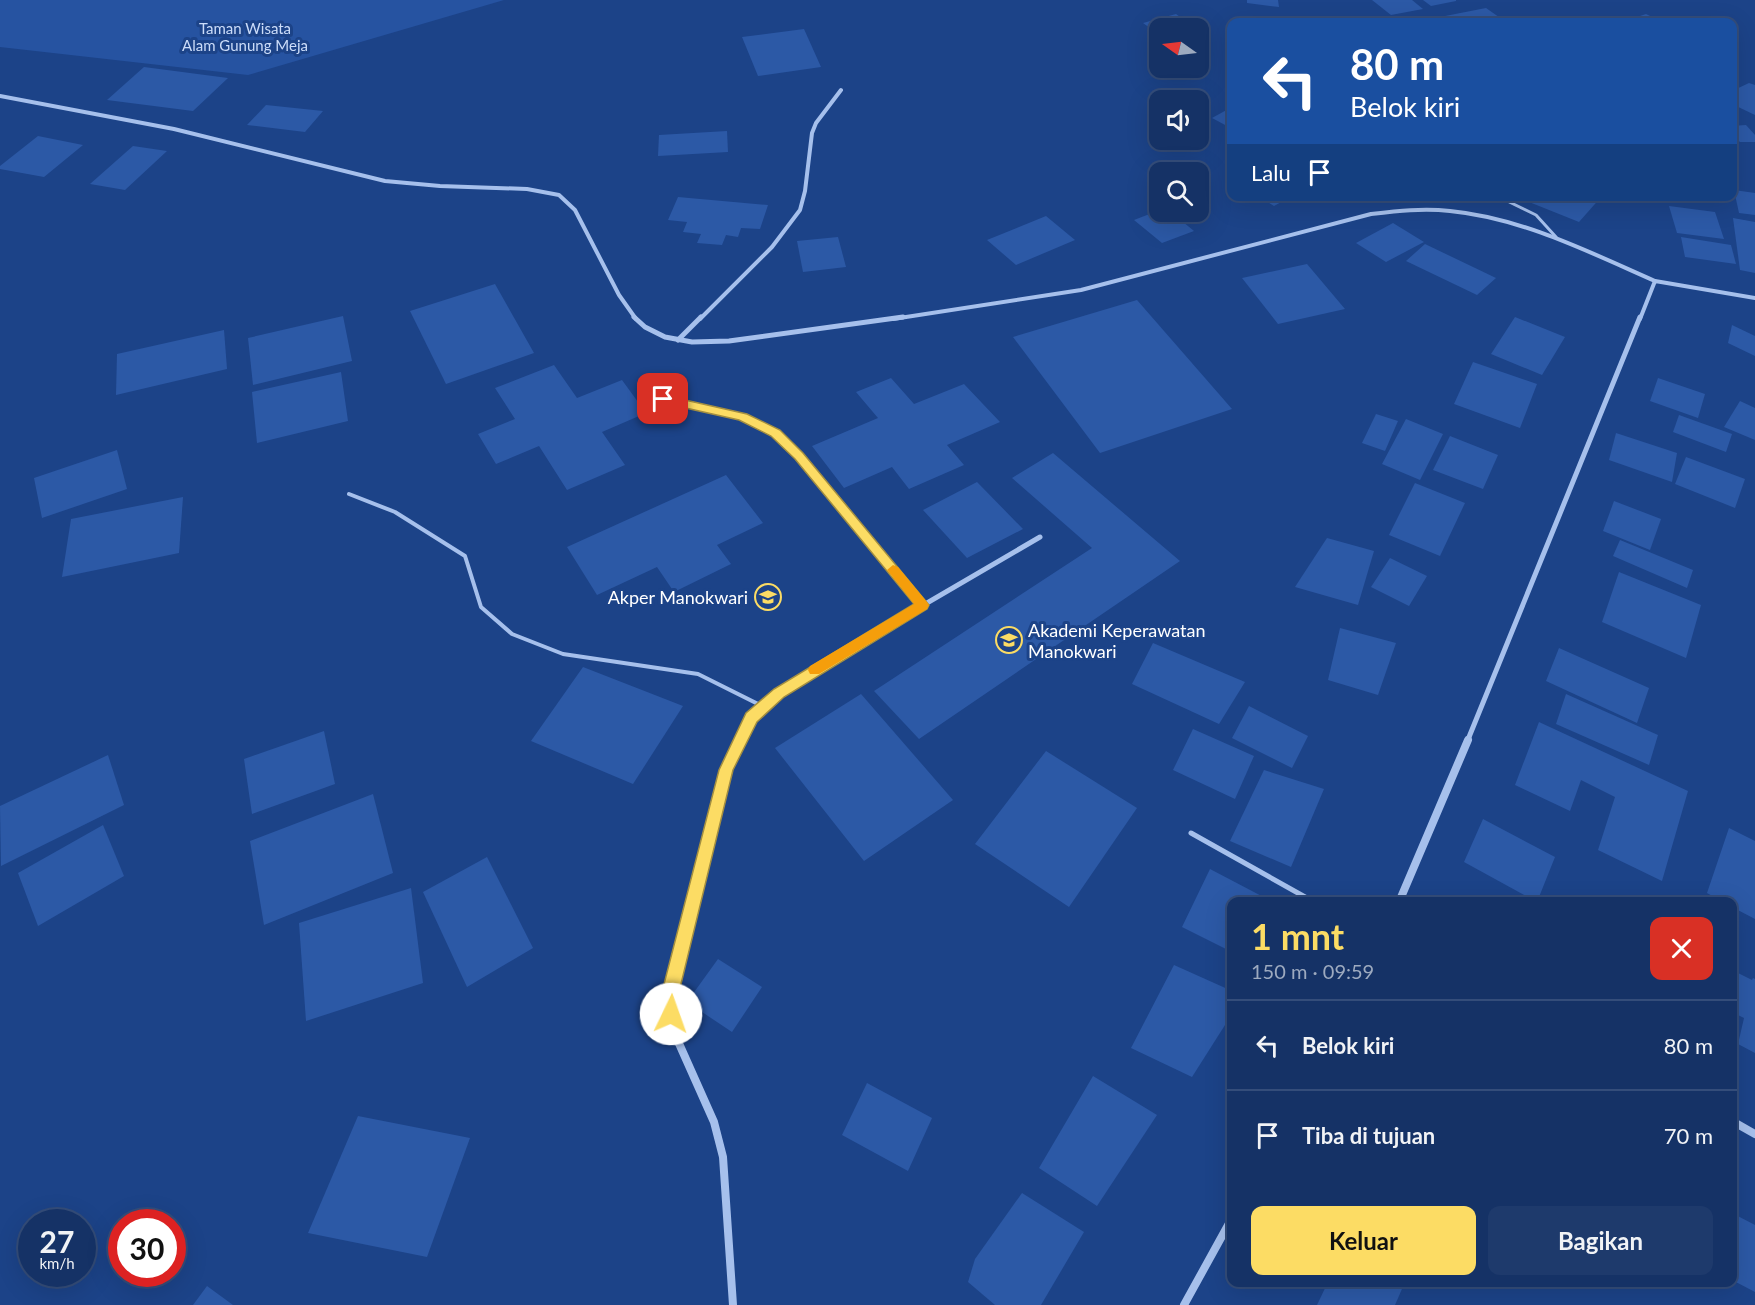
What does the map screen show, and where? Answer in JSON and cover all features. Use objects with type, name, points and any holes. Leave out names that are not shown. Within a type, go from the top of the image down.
[{"type":"street","points":[[678,340],[772,247],[800,210],[805,191],[812,134],[816,123],[841,90]]},
{"type":"street","points":[[0,96],[174,129],[385,181],[415,185],[527,189],[559,195],[574,207],[617,295],[634,320],[653,332],[678,340],[729,341],[1081,290],[1371,214],[1437,208],[1483,214],[1556,237],[1655,281],[1755,298]]},
{"type":"street","points":[[1401,897],[1456,769],[1655,281]]},
{"type":"street","points":[[663,399],[742,417],[776,433],[799,456],[923,605]]},
{"type":"street","points":[[733,1305],[723,1157],[714,1122],[677,1039],[670,1001],[671,988],[726,770],[752,718],[779,693],[822,665],[1040,537]]},
{"type":"street","points":[[1737,1124],[1755,1134]]},
{"type":"street","points":[[1184,1305],[1227,1227]]},
{"type":"lane","points":[[1507,201],[1536,215],[1556,237]]},
{"type":"lane","points":[[349,494],[395,512],[465,556],[481,607],[512,634],[563,654],[698,674],[764,707]]},
{"type":"lane","points":[[1191,833],[1305,897]]},
{"type":"green space","name":"Taman Wisata Alam Gunung Meja","points":[[0,0],[504,0],[248,75],[0,47]]},
{"type":"building","points":[[1247,0],[1278,0],[1279,7],[1247,3]]},
{"type":"building","points":[[1372,0],[1412,0],[1423,9],[1391,15]]},
{"type":"building","points":[[1423,0],[1456,0],[1456,1],[1431,6]]},
{"type":"building","points":[[1486,8],[1500,18],[1441,18]]},
{"type":"building","points":[[1176,14],[1181,18],[1161,18]]},
{"type":"building","points":[[1646,14],[1654,18],[1634,18]]},
{"type":"building","points":[[804,29],[821,67],[758,76],[742,37]]},
{"type":"building","points":[[144,67],[228,78],[193,111],[107,100]]},
{"type":"building","points":[[1749,83],[1755,85],[1755,115],[1737,106],[1737,89]]},
{"type":"building","points":[[266,105],[323,111],[305,132],[247,125]]},
{"type":"building","points":[[1227,110],[1227,126],[1212,118]]},
{"type":"building","points":[[1746,125],[1755,135],[1755,142],[1740,142],[1737,140],[1737,126]]},
{"type":"building","points":[[727,131],[728,152],[658,156],[659,135]]},
{"type":"building","points":[[38,136],[83,145],[44,177],[0,169],[0,166]]},
{"type":"building","points":[[133,146],[167,151],[125,190],[90,184]]},
{"type":"building","points":[[1737,190],[1755,193],[1755,215],[1739,213]]},
{"type":"building","points":[[678,197],[768,205],[760,229],[741,228],[738,237],[726,235],[722,245],[697,243],[701,234],[683,232],[687,222],[668,220]]},
{"type":"building","points":[[1266,201],[1283,201],[1274,206]]},
{"type":"building","points":[[1530,201],[1598,201],[1579,222]]},
{"type":"building","points":[[1669,206],[1715,212],[1724,239],[1677,233]]},
{"type":"building","points":[[1149,214],[1149,222],[1183,222],[1194,231],[1162,243],[1134,220]]},
{"type":"building","points":[[1046,216],[1075,240],[1016,265],[987,240]]},
{"type":"building","points":[[1733,218],[1755,222],[1755,273],[1740,270]]},
{"type":"building","points":[[1393,223],[1424,242],[1386,262],[1356,243]]},
{"type":"building","points":[[838,237],[846,267],[803,272],[797,241]]},
{"type":"building","points":[[1681,237],[1731,245],[1736,264],[1685,257]]},
{"type":"building","points":[[1425,244],[1496,278],[1477,295],[1406,261]]},
{"type":"building","points":[[1307,264],[1345,309],[1278,324],[1242,278]]},
{"type":"building","points":[[495,284],[534,353],[446,384],[410,311]]},
{"type":"building","points":[[1137,300],[1232,409],[1100,453],[1013,337]]},
{"type":"building","points":[[343,316],[352,361],[253,385],[248,338]]},
{"type":"building","points":[[1515,317],[1565,337],[1542,375],[1491,354]]},
{"type":"building","points":[[1732,325],[1755,336],[1755,356],[1728,343]]},
{"type":"building","points":[[224,330],[227,369],[116,395],[117,354]]},
{"type":"building","points":[[1473,362],[1537,384],[1520,428],[1454,404]]},
{"type":"building","points":[[554,365],[577,398],[622,380],[646,413],[602,432],[625,465],[567,490],[539,446],[496,464],[478,434],[515,419],[495,388]]},
{"type":"building","points":[[341,372],[348,421],[257,443],[252,392]]},
{"type":"building","points":[[891,378],[914,404],[964,384],[1000,422],[947,445],[964,465],[909,489],[892,467],[844,488],[812,446],[878,418],[856,392]]},
{"type":"building","points":[[1658,378],[1705,394],[1698,418],[1650,401]]},
{"type":"building","points":[[1740,401],[1755,408],[1755,440],[1724,427]]},
{"type":"building","points":[[1376,414],[1398,421],[1385,451],[1362,443]]},
{"type":"building","points":[[1679,415],[1732,434],[1726,452],[1673,432]]},
{"type":"building","points":[[1406,419],[1443,434],[1420,480],[1382,464]]},
{"type":"building","points":[[1616,433],[1677,453],[1672,482],[1609,460]]},
{"type":"building","points":[[1450,436],[1498,455],[1483,489],[1433,470]]},
{"type":"building","points":[[117,450],[127,489],[42,518],[34,478]]},
{"type":"building","name":"Akademi Keperawatan Manokwari","points":[[1053,453],[1180,561],[919,739],[874,691],[1092,548],[1012,478]]},
{"type":"building","points":[[1686,457],[1745,479],[1735,508],[1675,484]]},
{"type":"building","points":[[726,475],[763,523],[717,545],[731,564],[674,592],[657,567],[597,595],[567,547]]},
{"type":"building","points":[[977,482],[1023,529],[967,558],[923,510]]},
{"type":"building","points":[[1415,483],[1465,503],[1440,556],[1389,535]]},
{"type":"building","points":[[183,497],[179,553],[62,577],[71,519]]},
{"type":"building","points":[[1614,501],[1661,519],[1650,550],[1603,531]]},
{"type":"building","points":[[1327,538],[1374,551],[1358,605],[1295,587]]},
{"type":"building","points":[[1620,540],[1693,570],[1687,588],[1613,556]]},
{"type":"building","points":[[1390,558],[1427,576],[1409,606],[1371,587]]},
{"type":"building","points":[[1619,572],[1701,605],[1686,658],[1602,622]]},
{"type":"building","points":[[1340,628],[1396,643],[1378,695],[1328,680]]},
{"type":"building","points":[[1153,643],[1245,682],[1219,724],[1132,684]]},
{"type":"building","points":[[1559,648],[1649,688],[1637,723],[1546,681]]},
{"type":"building","points":[[583,667],[683,706],[633,784],[531,741]]},
{"type":"building","points":[[861,694],[953,800],[864,861],[775,748]]},
{"type":"building","points":[[1566,694],[1658,735],[1649,765],[1556,724]]},
{"type":"building","points":[[1249,706],[1308,736],[1292,768],[1232,738]]},
{"type":"building","points":[[1539,722],[1688,791],[1662,881],[1598,850],[1615,797],[1581,780],[1570,811],[1515,785]]},
{"type":"building","points":[[1193,729],[1254,756],[1235,799],[1173,770]]},
{"type":"building","points":[[324,731],[335,784],[252,814],[244,759]]},
{"type":"building","points":[[1046,751],[1137,808],[1069,907],[975,844]]},
{"type":"building","points":[[108,755],[124,805],[1,866],[0,806]]},
{"type":"building","points":[[1264,770],[1324,789],[1291,867],[1230,841]]},
{"type":"building","points":[[373,794],[393,873],[264,925],[250,841]]},
{"type":"building","points":[[1483,819],[1555,857],[1539,897],[1528,897],[1464,862]]},
{"type":"building","points":[[103,825],[124,876],[38,926],[18,873]]},
{"type":"building","points":[[1729,828],[1755,841],[1755,919],[1737,910],[1737,897],[1714,897],[1707,893]]},
{"type":"building","points":[[487,857],[533,948],[467,987],[423,892]]},
{"type":"building","points":[[1210,869],[1263,897],[1227,897],[1227,950],[1182,927]]},
{"type":"building","points":[[411,888],[423,983],[306,1021],[299,923]]},
{"type":"building","points":[[718,959],[762,987],[732,1032],[687,1002]]},
{"type":"building","points":[[1174,965],[1227,989],[1227,1022],[1192,1077],[1131,1048]]},
{"type":"building","points":[[1737,972],[1752,980],[1755,979],[1755,1053],[1738,1044],[1744,1018],[1737,1014]]},
{"type":"building","points":[[1093,1076],[1157,1115],[1097,1206],[1039,1168]]},
{"type":"building","points":[[867,1083],[932,1118],[908,1171],[842,1135]]},
{"type":"building","points":[[358,1116],[470,1138],[427,1257],[308,1233]]},
{"type":"building","points":[[1022,1193],[1084,1232],[1041,1305],[995,1305],[968,1282],[975,1259]]},
{"type":"building","points":[[1737,1216],[1755,1225],[1755,1292],[1737,1283]]},
{"type":"building","points":[[207,1286],[233,1305],[193,1305]]},
{"type":"building","points":[[1326,1287],[1403,1287],[1395,1305],[1317,1305]]},
{"type":"slow traffic","points":[[814,670],[923,605],[893,570]]},
{"type":"place","name":"Akper Manokwari","points":[[768,597]]},
{"type":"place","name":"Akademi Keperawatan Manokwari","points":[[1009,640]]},
{"type":"route","points":[[663,399],[742,417],[776,433],[799,456],[923,605],[831,659],[779,693],[752,718],[726,770],[671,988],[671,1014]]}]
